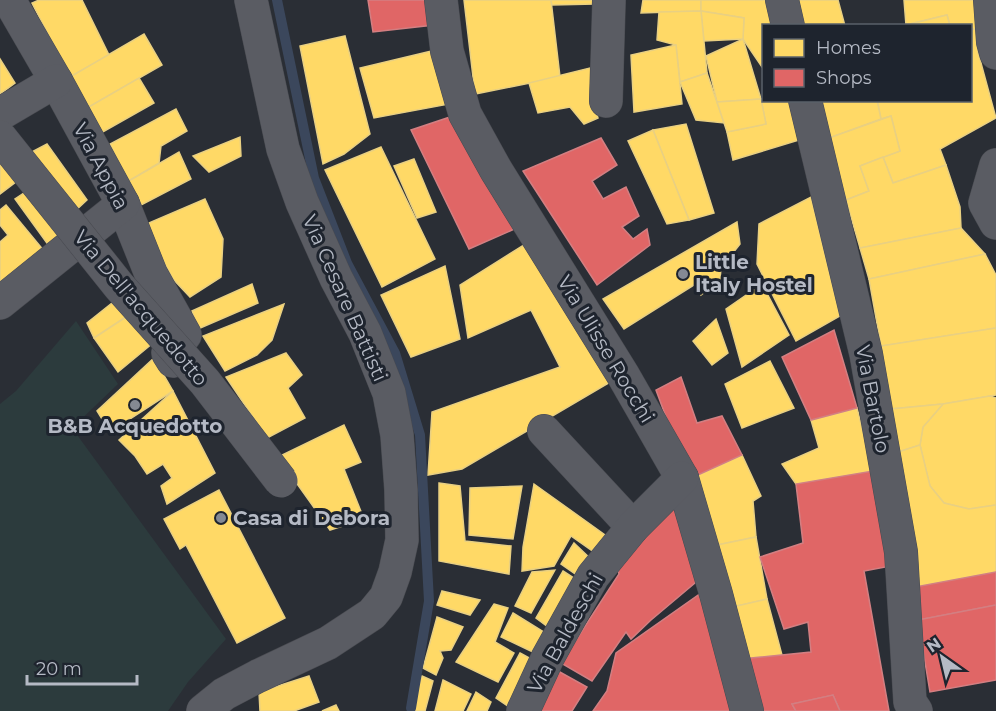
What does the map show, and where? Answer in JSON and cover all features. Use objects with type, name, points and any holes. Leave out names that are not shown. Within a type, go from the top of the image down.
[{"type":"street","name":"Via Appia","points":[[9,0],[123,204],[179,348]]},
{"type":"street","name":"Via Cesare Battisti","points":[[203,711],[224,694],[328,643],[372,614],[386,597],[395,572],[402,540],[397,435],[388,393],[365,333],[336,278],[307,213],[283,149],[251,0]]},
{"type":"street","name":"Via Ulisse Rocchi","points":[[441,0],[447,51],[465,114],[496,170],[623,375],[682,478],[747,711]]},
{"type":"street","points":[[606,101],[609,0]]},
{"type":"street","points":[[782,0],[788,24]]},
{"type":"street","points":[[990,0],[996,53]]},
{"type":"street","points":[[0,114],[56,81]]},
{"type":"street","name":"Via Bartolo","points":[[805,102],[866,354],[903,566],[913,706]]},
{"type":"street","name":"Via Dell'acquedotto","points":[[0,137],[119,285],[205,382],[281,481]]},
{"type":"street","points":[[996,165],[985,203],[996,223]]},
{"type":"street","points":[[0,303],[123,204]]},
{"type":"street","points":[[544,431],[633,527]]},
{"type":"street","name":"Via Baldeschi","points":[[523,711],[548,657],[593,576],[633,527],[682,478]]},
{"type":"shaded area","points":[[76,321],[118,384],[72,428],[226,639],[188,682],[168,711],[0,711],[0,404],[16,391]]},
{"type":"building: Homes","points":[[39,0],[82,0],[109,55],[70,77],[32,3]]},
{"type":"building: Homes","points":[[464,0],[551,0],[560,77],[475,94]]},
{"type":"building: Homes","points":[[551,0],[594,0],[595,4],[552,5]]},
{"type":"building: Homes","points":[[643,0],[701,0],[701,11],[641,13]]},
{"type":"building: Homes","points":[[701,0],[772,0],[778,24],[762,24],[762,67],[743,39],[744,18],[701,11]]},
{"type":"building: Homes","points":[[799,0],[838,0],[844,24],[799,24]]},
{"type":"building: Homes","points":[[904,0],[978,0],[980,28],[972,30],[972,24],[949,24],[947,15],[906,24]]},
{"type":"building: Homes","points":[[701,11],[744,18],[743,39],[704,41]]},
{"type":"building: Homes","points":[[701,11],[707,73],[680,82],[676,45],[657,40],[659,12]]},
{"type":"building: Homes","points":[[947,15],[949,24],[910,24]]},
{"type":"building: Homes","points":[[980,28],[978,52],[996,118],[940,149],[946,165],[893,183],[883,157],[900,151],[891,116],[881,119],[877,102],[972,102],[972,30]]},
{"type":"building: Homes","points":[[144,34],[162,65],[87,108],[70,77]]},
{"type":"building: Homes","points":[[345,36],[370,134],[344,154],[323,164],[300,46]]},
{"type":"building: Homes","points":[[743,39],[761,99],[717,102],[706,56]]},
{"type":"building: Homes","points":[[676,45],[682,104],[634,112],[631,55]]},
{"type":"building: Homes","points":[[436,50],[449,104],[374,118],[360,68]]},
{"type":"building: Homes","points":[[0,59],[15,83],[0,94]]},
{"type":"building: Homes","points":[[602,65],[590,89],[598,118],[584,124],[570,107],[538,113],[529,83]]},
{"type":"building: Homes","points":[[707,73],[724,123],[696,120],[680,82]]},
{"type":"building: Homes","points":[[139,78],[154,103],[101,133],[87,108]]},
{"type":"building: Homes","points":[[761,99],[762,102],[790,102],[799,140],[733,160],[727,132],[766,124]]},
{"type":"building: Homes","points":[[761,99],[766,124],[727,132],[717,102]]},
{"type":"building: Homes","points":[[819,102],[877,102],[881,119],[829,138]]},
{"type":"building: Homes","points":[[176,109],[187,131],[161,146],[159,163],[127,182],[110,144]]},
{"type":"building: Homes","points":[[891,116],[900,151],[860,166],[869,191],[846,200],[829,138]]},
{"type":"building: Homes","points":[[686,124],[714,213],[689,220],[653,130]]},
{"type":"building: Homes","points":[[653,130],[689,220],[667,224],[628,141]]},
{"type":"building: Homes","points":[[240,137],[241,156],[209,172],[193,156]]},
{"type":"building: Homes","points":[[47,144],[87,200],[72,214],[26,155]]},
{"type":"building: Homes","points":[[381,147],[435,259],[382,287],[325,170]]},
{"type":"building: Homes","points":[[0,151],[21,178],[0,194]]},
{"type":"building: Homes","points":[[179,152],[191,179],[141,205],[127,182]]},
{"type":"building: Homes","points":[[883,157],[893,183],[946,165],[960,207],[961,228],[860,248],[846,200],[869,191],[860,166]]},
{"type":"building: Homes","points":[[414,159],[436,212],[417,218],[394,166]]},
{"type":"building: Homes","points":[[30,189],[67,232],[52,250],[15,199]]},
{"type":"building: Homes","points":[[811,197],[840,316],[796,341],[757,264],[759,224]]},
{"type":"building: Homes","points":[[205,199],[223,239],[221,277],[190,297],[173,279],[144,225]]},
{"type":"building: Homes","points":[[6,205],[44,251],[0,286],[0,242],[8,235],[0,225],[0,210]]},
{"type":"building: Homes","name":"Little Italy Hostel","points":[[737,222],[740,244],[721,268],[720,280],[701,295],[697,283],[624,329],[603,299]]},
{"type":"building: Homes","points":[[961,228],[985,254],[869,279],[860,248]]},
{"type":"building: Homes","points":[[527,243],[612,381],[462,469],[428,475],[432,412],[560,367],[531,310],[468,338],[460,285]]},
{"type":"building: Homes","points":[[985,254],[996,275],[996,328],[881,346],[869,279]]},
{"type":"building: Homes","points":[[445,266],[460,339],[411,357],[381,295]]},
{"type":"building: Homes","points":[[252,284],[258,303],[198,329],[192,311]]},
{"type":"building: Homes","points":[[762,284],[789,335],[742,367],[726,309]]},
{"type":"building: Homes","points":[[117,299],[129,315],[94,338],[87,323]]},
{"type":"building: Homes","points":[[284,304],[272,340],[257,355],[225,371],[203,336]]},
{"type":"building: Homes","points":[[129,315],[153,343],[118,372],[94,338]]},
{"type":"building: Homes","points":[[716,319],[728,353],[712,365],[693,341]]},
{"type":"building: Homes","points":[[996,328],[996,395],[943,404],[891,409],[881,346]]},
{"type":"building: Homes","points":[[286,353],[302,375],[288,388],[305,418],[267,438],[226,377]]},
{"type":"building: Homes","points":[[154,358],[173,391],[110,432],[97,411]]},
{"type":"building: Homes","points":[[770,361],[794,408],[742,428],[725,384]]},
{"type":"building: Homes","points":[[173,391],[215,473],[167,504],[161,486],[172,478],[163,464],[147,474],[135,456],[119,440]]},
{"type":"building: Homes","points":[[990,396],[996,398],[996,505],[969,509],[944,503],[930,486],[920,445],[923,427],[943,404]]},
{"type":"building: Homes","points":[[943,404],[923,427],[920,445],[898,452],[891,409]]},
{"type":"building: Homes","points":[[857,408],[873,471],[796,484],[782,464],[819,448],[811,420]]},
{"type":"building: Homes","points":[[344,425],[361,462],[344,469],[364,519],[330,530],[278,457]]},
{"type":"building: Homes","points":[[920,445],[930,486],[944,503],[969,509],[996,505],[996,572],[915,587],[898,452]]},
{"type":"building: Homes","points":[[742,455],[761,496],[753,501],[756,537],[712,546],[689,479]]},
{"type":"building: Homes","points":[[439,483],[460,486],[465,541],[511,546],[509,574],[439,561]]},
{"type":"building: Homes","points":[[534,484],[612,540],[594,552],[571,536],[554,566],[522,571],[523,547]]},
{"type":"building: Homes","points":[[522,486],[513,539],[469,535],[470,488]]},
{"type":"building: Homes","points":[[219,490],[285,618],[237,643],[186,545],[180,549],[164,519]]},
{"type":"building: Homes","points":[[756,537],[767,599],[728,608],[712,546]]},
{"type":"building: Homes","points":[[574,543],[593,561],[581,578],[561,564]]},
{"type":"building: Homes","points":[[555,570],[531,613],[515,606],[532,572]]},
{"type":"building: Homes","points":[[563,571],[580,582],[552,630],[536,618]]},
{"type":"building: Homes","points":[[442,591],[480,600],[470,615],[437,605]]},
{"type":"building: Homes","points":[[767,599],[782,655],[741,659],[728,608]]},
{"type":"building: Homes","points":[[494,604],[508,608],[495,642],[514,653],[498,682],[456,662]]},
{"type":"building: Homes","points":[[513,613],[547,634],[535,653],[501,637]]},
{"type":"building: Homes","points":[[437,617],[463,627],[451,650],[440,651],[443,658],[436,675],[423,668]]},
{"type":"building: Homes","points":[[520,653],[535,661],[512,711],[507,711],[509,707],[496,698]]},
{"type":"building: Homes","points":[[309,676],[319,702],[294,711],[260,711],[259,692]]},
{"type":"building: Homes","points":[[422,676],[433,681],[425,711],[415,711],[411,708]]},
{"type":"building: Homes","points":[[443,680],[471,694],[463,711],[435,711]]},
{"type":"building: Homes","points":[[476,692],[491,702],[487,711],[467,711]]},
{"type":"building: Homes","points":[[336,705],[339,711],[322,711]]},
{"type":"building: Shops","points":[[368,0],[430,0],[434,25],[373,32]]},
{"type":"building: Shops","points":[[453,116],[519,227],[469,249],[411,130]]},
{"type":"building: Shops","points":[[601,138],[617,165],[592,181],[603,199],[626,187],[639,216],[622,227],[633,239],[647,229],[650,245],[597,285],[523,171]]},
{"type":"building: Shops","points":[[834,330],[857,408],[811,420],[782,357]]},
{"type":"building: Shops","points":[[681,377],[697,423],[722,416],[742,455],[689,479],[656,390]]},
{"type":"building: Shops","points":[[873,471],[891,566],[864,571],[889,711],[840,711],[833,695],[792,704],[796,711],[757,711],[741,659],[811,652],[808,622],[784,629],[760,557],[803,543],[796,484]]},
{"type":"building: Shops","points":[[675,494],[702,577],[631,639],[626,632],[592,681],[561,663],[619,574],[616,565]]},
{"type":"building: Shops","points":[[996,572],[996,605],[918,620],[915,587]]},
{"type":"building: Shops","points":[[704,591],[743,711],[593,711],[607,691],[616,653]]},
{"type":"building: Shops","points":[[996,605],[996,680],[930,692],[918,620]]},
{"type":"building: Shops","points":[[558,671],[587,687],[572,711],[537,711]]},
{"type":"building: Shops","points":[[833,695],[840,711],[796,711],[792,704]]},
{"type":"waterway","points":[[277,0],[314,178],[347,263],[395,353],[420,435],[429,601],[411,708]]},
{"type":"place","name":"Little Italy Hostel","points":[[683,274]]},
{"type":"place","name":"B&B Acquedotto","points":[[135,405]]},
{"type":"place","name":"Casa di Debora","points":[[221,518]]}]
